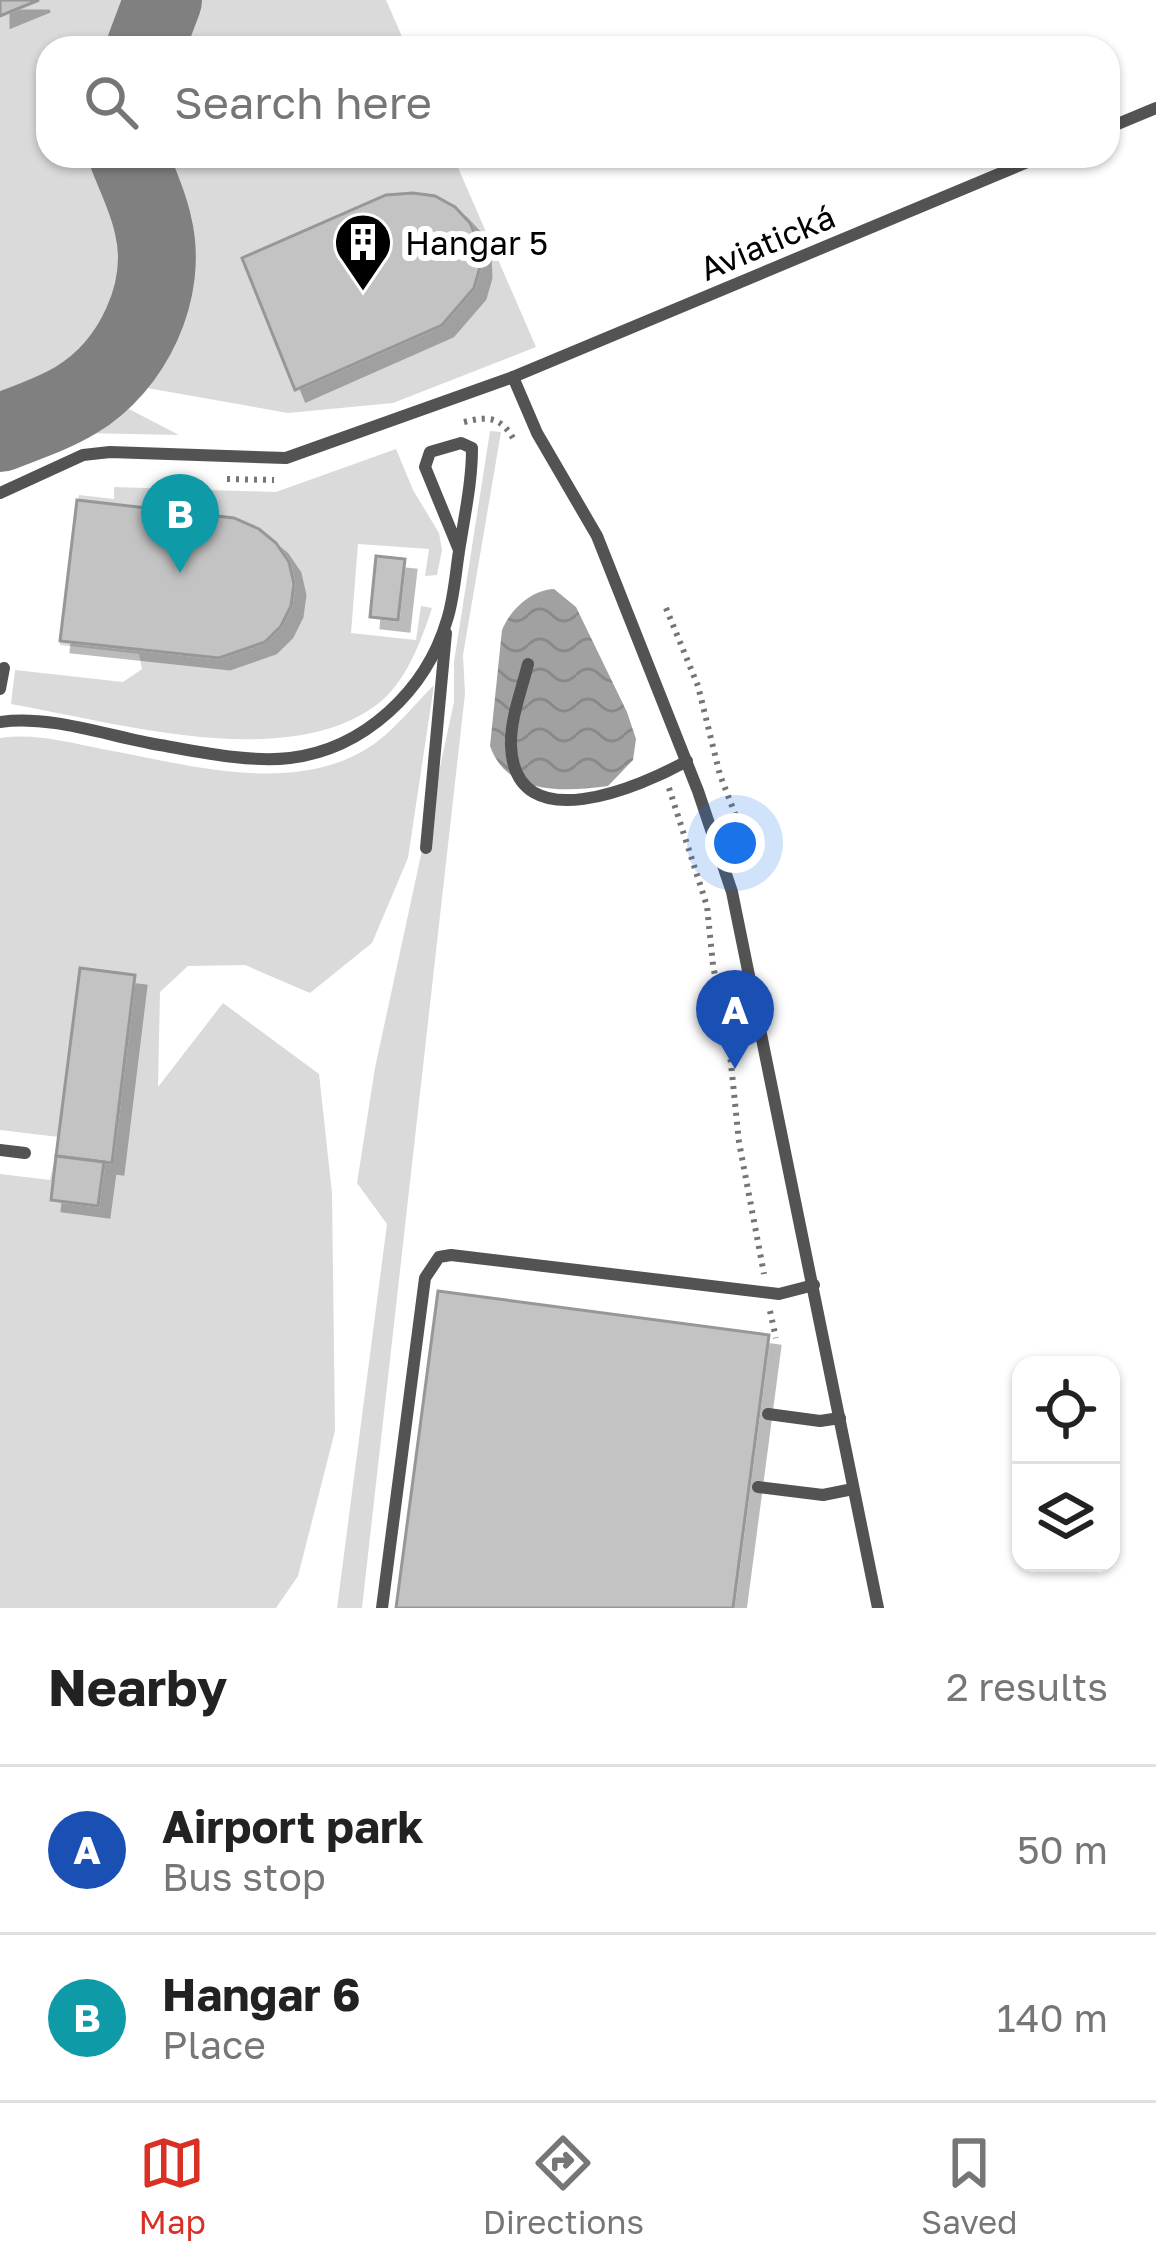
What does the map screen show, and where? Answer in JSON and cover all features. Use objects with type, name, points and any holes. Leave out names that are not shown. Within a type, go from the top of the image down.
[{"type":"lane","points":[[1120,123],[1156,108]]},
{"type":"lane","name":"Aviatická","points":[[0,493],[83,454],[286,458],[513,377],[1013,168]]},
{"type":"lane","points":[[513,377],[537,433],[598,536],[687,761],[732,892],[878,1608]]},
{"type":"lane","points":[[426,848],[447,620],[459,550],[472,472],[472,448],[461,443],[430,452],[425,467],[459,550]]},
{"type":"lane","points":[[0,722],[50,723],[256,757],[288,758],[316,752],[373,726],[398,704],[418,680],[447,620]]},
{"type":"lane","points":[[528,664],[511,748],[526,785],[540,795],[588,800],[610,796],[687,761]]},
{"type":"lane","points":[[0,689],[4,668]]},
{"type":"lane","points":[[0,1150],[25,1153]]},
{"type":"lane","points":[[382,1608],[425,1278],[439,1257],[778,1294],[814,1285]]},
{"type":"lane","points":[[768,1414],[840,1418]]},
{"type":"lane","points":[[758,1486],[824,1495],[853,1489]]},
{"type":"path","points":[[666,608],[698,686],[720,775],[747,845],[693,862]]},
{"type":"shaded area","points":[[0,0],[386,0],[402,36],[36,36],[36,168],[458,168],[536,347],[393,403],[288,413],[68,374],[0,405]]},
{"type":"shaded area","points":[[129,409],[179,435],[83,433],[53,442]]},
{"type":"shaded area","points":[[490,431],[501,432],[463,655],[465,694],[362,1608],[337,1608],[387,1224],[357,1183],[375,1068],[454,702],[454,662]]},
{"type":"shaded area","points":[[396,449],[439,533],[442,550],[437,575],[425,576],[429,549],[358,544],[351,633],[416,640],[421,606],[432,608],[405,672],[379,703],[341,724],[298,736],[250,739],[149,730],[11,704],[15,670],[123,682],[142,669],[139,654],[60,645],[79,495],[114,499],[114,487],[276,492]]},
{"type":"shaded area","points":[[434,685],[408,858],[372,943],[310,993],[245,965],[188,966],[160,992],[158,1087],[223,1003],[319,1074],[332,1193],[335,1431],[298,1576],[276,1608],[0,1608],[0,1174],[50,1180],[59,1137],[0,1130],[0,738],[51,739],[241,772],[311,770],[374,744]]},
{"type":"water","points":[[554,589],[576,607],[636,739],[633,760],[608,786],[556,789],[523,782],[498,762],[490,746],[502,630],[522,602]]},
{"type":"building","points":[[0,0],[39,0],[0,16]]},
{"type":"building","name":"Hangar 5","points":[[386,195],[435,196],[470,223],[479,244],[474,288],[442,325],[295,390],[242,258]]},
{"type":"building","points":[[77,500],[234,518],[259,529],[289,562],[294,584],[291,606],[281,626],[265,642],[219,658],[60,641]]},
{"type":"building","points":[[376,556],[405,559],[398,620],[370,617]]},
{"type":"building","points":[[80,968],[135,975],[112,1163],[56,1156]]},
{"type":"building","points":[[56,1156],[104,1162],[98,1206],[51,1200]]},
{"type":"building","points":[[438,1291],[769,1335],[733,1608],[396,1608]]},
{"type":"taxiway","points":[[150,36],[163,0]]},
{"type":"taxiway","points":[[0,433],[58,410],[96,385],[130,347],[142,324],[151,300],[157,250],[133,168]]},
{"type":"place","name":"Hangar 5","points":[[363,293]]},
{"type":"place","name":"Hangar 6","points":[[180,573]]},
{"type":"place","name":"Airport park","points":[[735,1069]]}]
